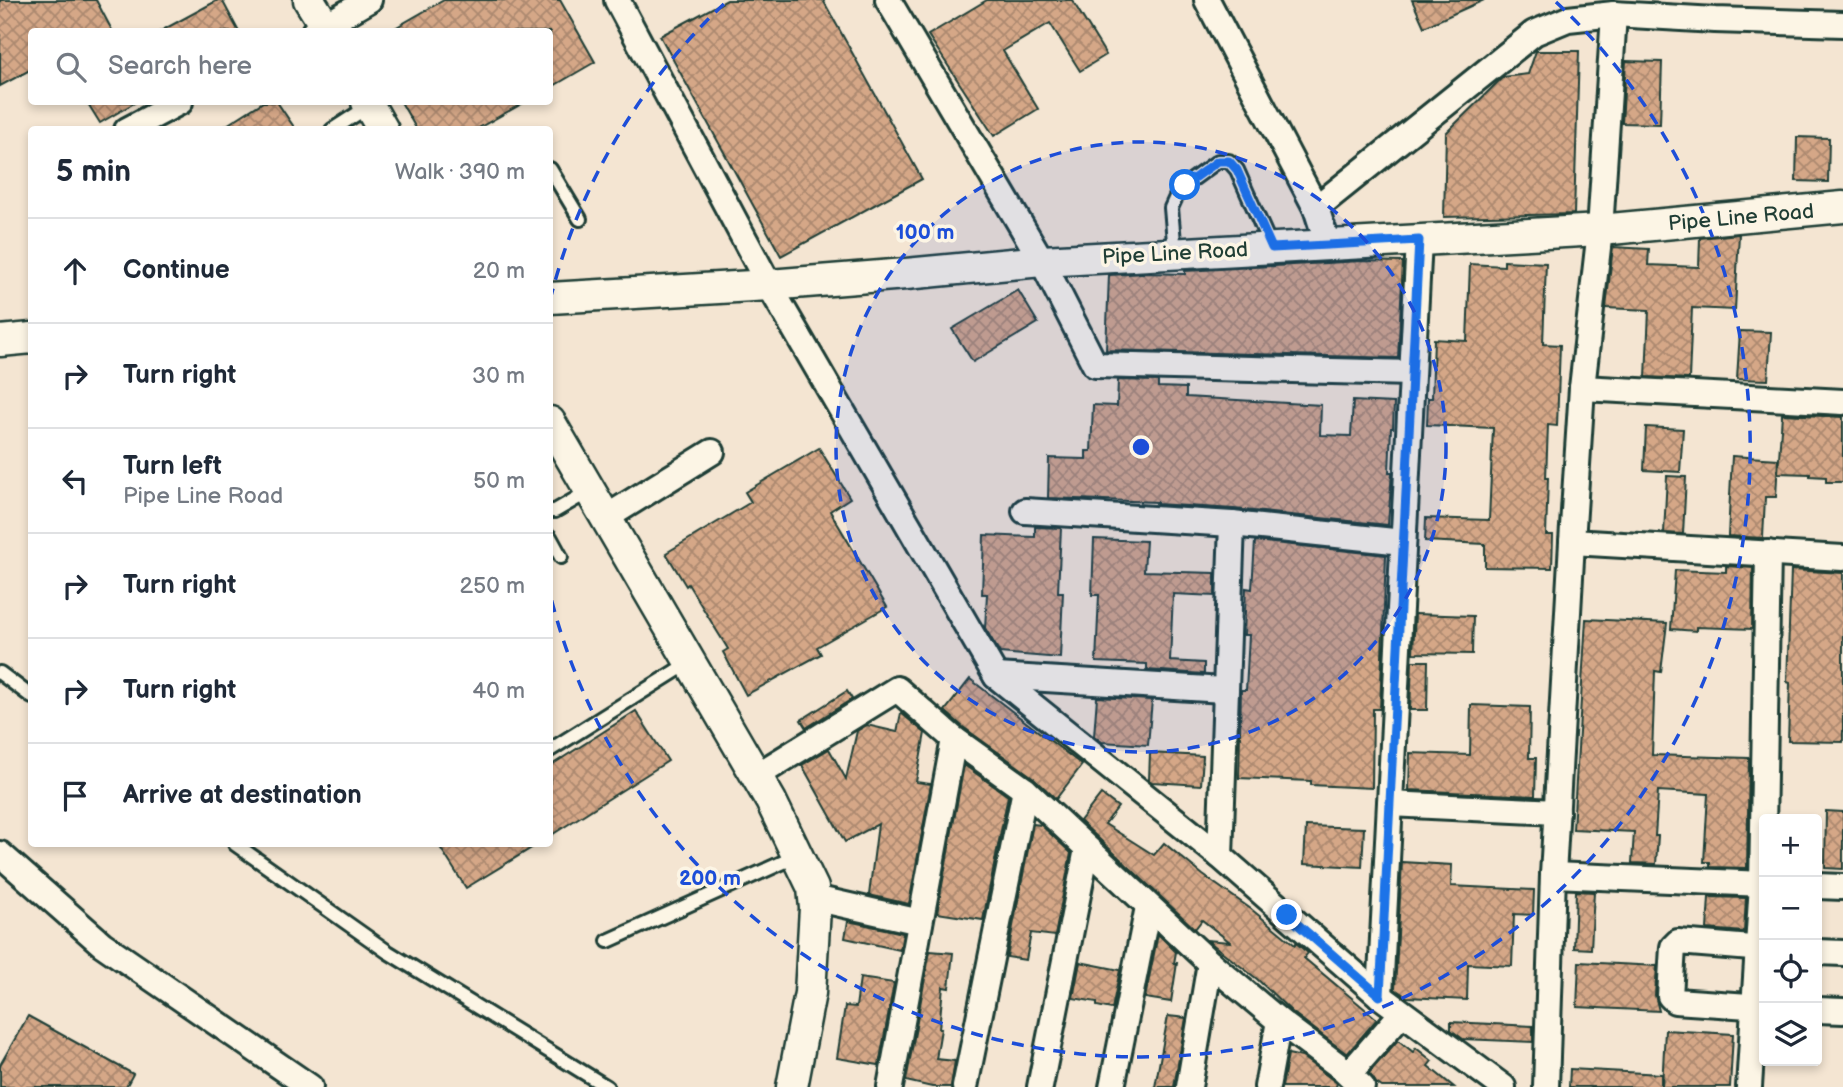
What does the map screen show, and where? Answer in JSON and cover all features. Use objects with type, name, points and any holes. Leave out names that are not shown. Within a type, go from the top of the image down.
[{"type":"street","points":[[309,0],[322,28]]},
{"type":"street","points":[[326,28],[369,0]]},
{"type":"street","points":[[617,0],[769,285],[996,676],[1220,856],[1380,996],[1503,1087]]},
{"type":"street","points":[[888,0],[1042,261],[1095,365],[1412,373]]},
{"type":"street","points":[[1207,0],[1316,208],[1328,246]]},
{"type":"street","points":[[1316,208],[1534,33],[1568,19],[1614,13],[1715,10],[1843,24]]},
{"type":"street","points":[[1546,1087],[1553,875],[1572,542],[1582,388],[1600,230],[1614,13]]},
{"type":"street","points":[[135,126],[174,105]]},
{"type":"street","name":"Pipe Line Road","points":[[553,298],[906,275],[1042,261],[1600,230],[1843,207]]},
{"type":"street","points":[[1380,996],[1419,240]]},
{"type":"street","points":[[0,341],[28,338]]},
{"type":"street","points":[[1582,388],[1843,402]]},
{"type":"street","points":[[553,431],[607,517],[756,776],[813,888],[814,946],[810,993],[792,1087]]},
{"type":"street","points":[[607,517],[712,452]]},
{"type":"street","points":[[1026,510],[1232,524],[1403,542]]},
{"type":"street","points":[[1220,856],[1232,524]]},
{"type":"street","points":[[1572,542],[1843,558]]},
{"type":"street","points":[[1763,877],[1768,553]]},
{"type":"street","points":[[996,676],[1224,690]]},
{"type":"street","points":[[756,776],[897,689],[954,740],[1024,790],[1210,963],[1349,1079],[1402,1013]]},
{"type":"street","points":[[890,1087],[954,740]]},
{"type":"street","points":[[965,1087],[1024,790]]},
{"type":"street","points":[[1390,804],[1557,812]]},
{"type":"street","points":[[1040,1087],[1087,849]]},
{"type":"street","points":[[0,854],[102,944],[310,1087]]},
{"type":"street","points":[[1553,875],[1759,884]]},
{"type":"street","points":[[1822,886],[1843,887]]},
{"type":"street","points":[[814,898],[920,922]]},
{"type":"street","points":[[1112,1087],[1149,907]]},
{"type":"street","points":[[1749,1087],[1759,1007],[1675,1001],[1670,996],[1673,947],[1678,942],[1759,949]]},
{"type":"street","points":[[1822,952],[1843,953]]},
{"type":"street","points":[[1189,1087],[1210,963]]},
{"type":"street","points":[[1822,1010],[1843,1011]]},
{"type":"street","points":[[1267,1087],[1279,1021]]},
{"type":"lane","points":[[341,126],[373,112]]},
{"type":"lane","points":[[1175,253],[1171,208],[1176,197],[1185,185],[1218,161],[1229,161],[1237,170],[1272,248]]},
{"type":"lane","points":[[553,174],[580,219]]},
{"type":"lane","points":[[553,511],[591,490]]},
{"type":"lane","points":[[553,542],[561,557]]},
{"type":"lane","points":[[553,748],[691,662]]},
{"type":"lane","points":[[0,673],[28,694]]},
{"type":"lane","points":[[239,847],[388,951],[607,1087]]},
{"type":"lane","points":[[608,941],[798,855]]},
{"type":"building","points":[[0,0],[96,0],[111,28],[28,28],[28,71],[0,86]]},
{"type":"building","points":[[222,0],[237,28],[166,28]]},
{"type":"building","points":[[444,0],[560,0],[595,62],[553,86],[553,28],[395,28]]},
{"type":"building","points":[[727,0],[823,0],[922,179],[781,256],[660,36]]},
{"type":"building","points":[[987,0],[1072,0],[1106,55],[1080,71],[1050,23],[1003,51],[1038,109],[994,136],[928,35]]},
{"type":"building","points":[[1412,0],[1484,0],[1424,27]]},
{"type":"building","points":[[1536,51],[1579,51],[1574,214],[1444,217],[1446,133],[1503,77],[1528,74]]},
{"type":"building","points":[[1626,61],[1662,62],[1660,124],[1622,123]]},
{"type":"building","points":[[89,105],[131,105],[100,123]]},
{"type":"building","points":[[258,105],[279,105],[293,126],[225,126]]},
{"type":"building","points":[[403,105],[520,105],[482,126],[415,126]]},
{"type":"building","points":[[1797,137],[1829,138],[1828,182],[1796,181]]},
{"type":"building","points":[[1739,234],[1735,310],[1692,308],[1689,379],[1646,377],[1649,310],[1606,308],[1613,247],[1649,249],[1648,265],[1699,267],[1700,238]]},
{"type":"building","points":[[1361,261],[1403,262],[1398,358],[1106,350],[1109,275],[1185,274],[1185,271]]},
{"type":"building","points":[[1504,261],[1546,263],[1543,344],[1560,345],[1557,426],[1548,425],[1546,478],[1546,535],[1553,535],[1552,568],[1485,567],[1485,544],[1425,541],[1426,518],[1489,520],[1493,428],[1427,425],[1428,398],[1432,398],[1434,339],[1467,341],[1470,264],[1504,266]]},
{"type":"building","points":[[1018,290],[1038,323],[973,362],[952,329]]},
{"type":"building","points":[[1740,331],[1771,332],[1768,380],[1737,379]]},
{"type":"building","points":[[1118,380],[1158,381],[1158,387],[1186,388],[1186,397],[1321,405],[1320,435],[1351,436],[1353,401],[1394,403],[1388,525],[1157,502],[1048,498],[1049,458],[1086,459],[1086,451],[1091,451],[1093,405],[1117,406]]},
{"type":"building","points":[[1782,414],[1843,417],[1843,482],[1826,482],[1826,477],[1810,474],[1778,473]]},
{"type":"building","points":[[1646,427],[1683,429],[1680,472],[1644,470]]},
{"type":"building","points":[[819,448],[850,498],[830,511],[887,607],[817,647],[821,654],[746,695],[723,652],[728,649],[666,553],[751,502],[745,492]]},
{"type":"building","points":[[1732,456],[1778,459],[1776,497],[1765,497],[1763,538],[1728,536]]},
{"type":"building","points":[[1667,476],[1686,477],[1683,534],[1664,533]]},
{"type":"building","points":[[1035,527],[1061,528],[1058,592],[1063,592],[1060,658],[1000,653],[985,628],[987,594],[982,594],[984,535],[1035,537]]},
{"type":"building","points":[[1094,539],[1146,541],[1144,571],[1215,573],[1215,596],[1173,594],[1170,661],[1204,663],[1204,674],[1147,670],[1147,664],[1096,662],[1099,595],[1092,595]]},
{"type":"building","points":[[1255,541],[1386,555],[1380,709],[1373,709],[1372,788],[1311,785],[1311,781],[1239,778],[1241,690],[1246,690],[1249,635],[1244,635],[1246,588],[1252,589]]},
{"type":"building","points":[[1726,566],[1753,568],[1752,629],[1671,629],[1675,570],[1726,572]]},
{"type":"building","points":[[1791,570],[1843,573],[1843,742],[1788,741]]},
{"type":"building","points":[[1415,614],[1473,616],[1472,654],[1413,653]]},
{"type":"building","points":[[1586,619],[1667,623],[1661,672],[1655,671],[1652,755],[1749,758],[1747,868],[1710,867],[1710,862],[1704,862],[1708,794],[1658,791],[1656,864],[1632,863],[1634,832],[1573,829]]},
{"type":"building","points":[[1412,661],[1428,661],[1427,710],[1410,710]]},
{"type":"building","points":[[970,679],[1082,765],[1056,799],[1034,778],[945,711]]},
{"type":"building","points":[[847,691],[852,699],[806,728],[801,720]]},
{"type":"building","points":[[1097,697],[1152,700],[1148,745],[1102,742],[1094,736]]},
{"type":"building","points":[[1471,705],[1530,707],[1529,758],[1536,758],[1535,796],[1409,790],[1410,753],[1470,755]]},
{"type":"building","points":[[636,711],[668,761],[553,834],[553,764]]},
{"type":"building","points":[[901,713],[925,733],[916,782],[931,784],[909,904],[869,895],[878,824],[845,842],[802,765],[829,749],[846,779],[857,731],[867,725],[897,732]]},
{"type":"building","points":[[1150,753],[1203,756],[1201,785],[1152,782],[1149,780]]},
{"type":"building","points":[[964,765],[1008,796],[983,920],[937,913]]},
{"type":"building","points":[[1101,794],[1118,807],[1105,824],[1154,855],[1164,843],[1295,945],[1296,943],[1308,953],[1304,958],[1377,1019],[1347,1054],[1292,1012],[1257,979],[1207,940],[1230,942],[1202,920],[1195,929],[1080,821]]},
{"type":"building","points":[[1826,811],[1843,812],[1843,869],[1825,868]]},
{"type":"building","points":[[1033,824],[1041,825],[1071,853],[1055,936],[1031,933],[1026,960],[1007,957]]},
{"type":"building","points":[[1306,826],[1364,828],[1362,867],[1304,864]]},
{"type":"building","points":[[440,847],[533,847],[466,888]]},
{"type":"building","points":[[1402,862],[1452,865],[1451,886],[1534,890],[1533,915],[1514,914],[1512,966],[1468,964],[1467,1000],[1407,997],[1395,989]]},
{"type":"building","points":[[1576,891],[1594,892],[1591,949],[1574,948]]},
{"type":"building","points":[[1709,897],[1746,898],[1744,932],[1707,929]]},
{"type":"building","points":[[848,921],[903,933],[900,950],[845,938]]},
{"type":"building","points":[[1158,934],[1176,952],[1171,1002],[1145,998]]},
{"type":"building","points":[[930,951],[953,953],[949,988],[943,987],[936,1059],[955,1061],[951,1087],[932,1087],[906,1081]]},
{"type":"building","points":[[1080,962],[1120,970],[1112,1009],[1097,1006],[1097,1002],[1073,998]]},
{"type":"building","points":[[1579,962],[1657,966],[1655,995],[1659,1011],[1577,1007]]},
{"type":"building","points":[[860,978],[894,983],[879,1065],[837,1058],[845,1006],[856,1007]]},
{"type":"building","points":[[28,1016],[133,1074],[126,1087],[0,1087],[0,1065]]},
{"type":"building","points":[[1168,1016],[1186,1018],[1174,1087],[1155,1087]]},
{"type":"building","points":[[1451,1022],[1533,1026],[1533,1042],[1463,1039],[1451,1030]]},
{"type":"building","points":[[1665,1030],[1733,1034],[1730,1087],[1662,1087]]},
{"type":"building","points":[[1398,1040],[1413,1052],[1416,1048],[1432,1061],[1428,1066],[1454,1087],[1382,1087],[1376,1083],[1369,1073]]},
{"type":"building","points":[[1288,1054],[1302,1057],[1337,1083],[1336,1087],[1282,1087]]},
{"type":"building","points":[[1570,1069],[1661,1074],[1661,1087],[1569,1087]]},
{"type":"route","points":[[1185,185],[1218,161],[1229,161],[1237,170],[1272,248],[1419,240],[1380,996],[1287,915]]}]
